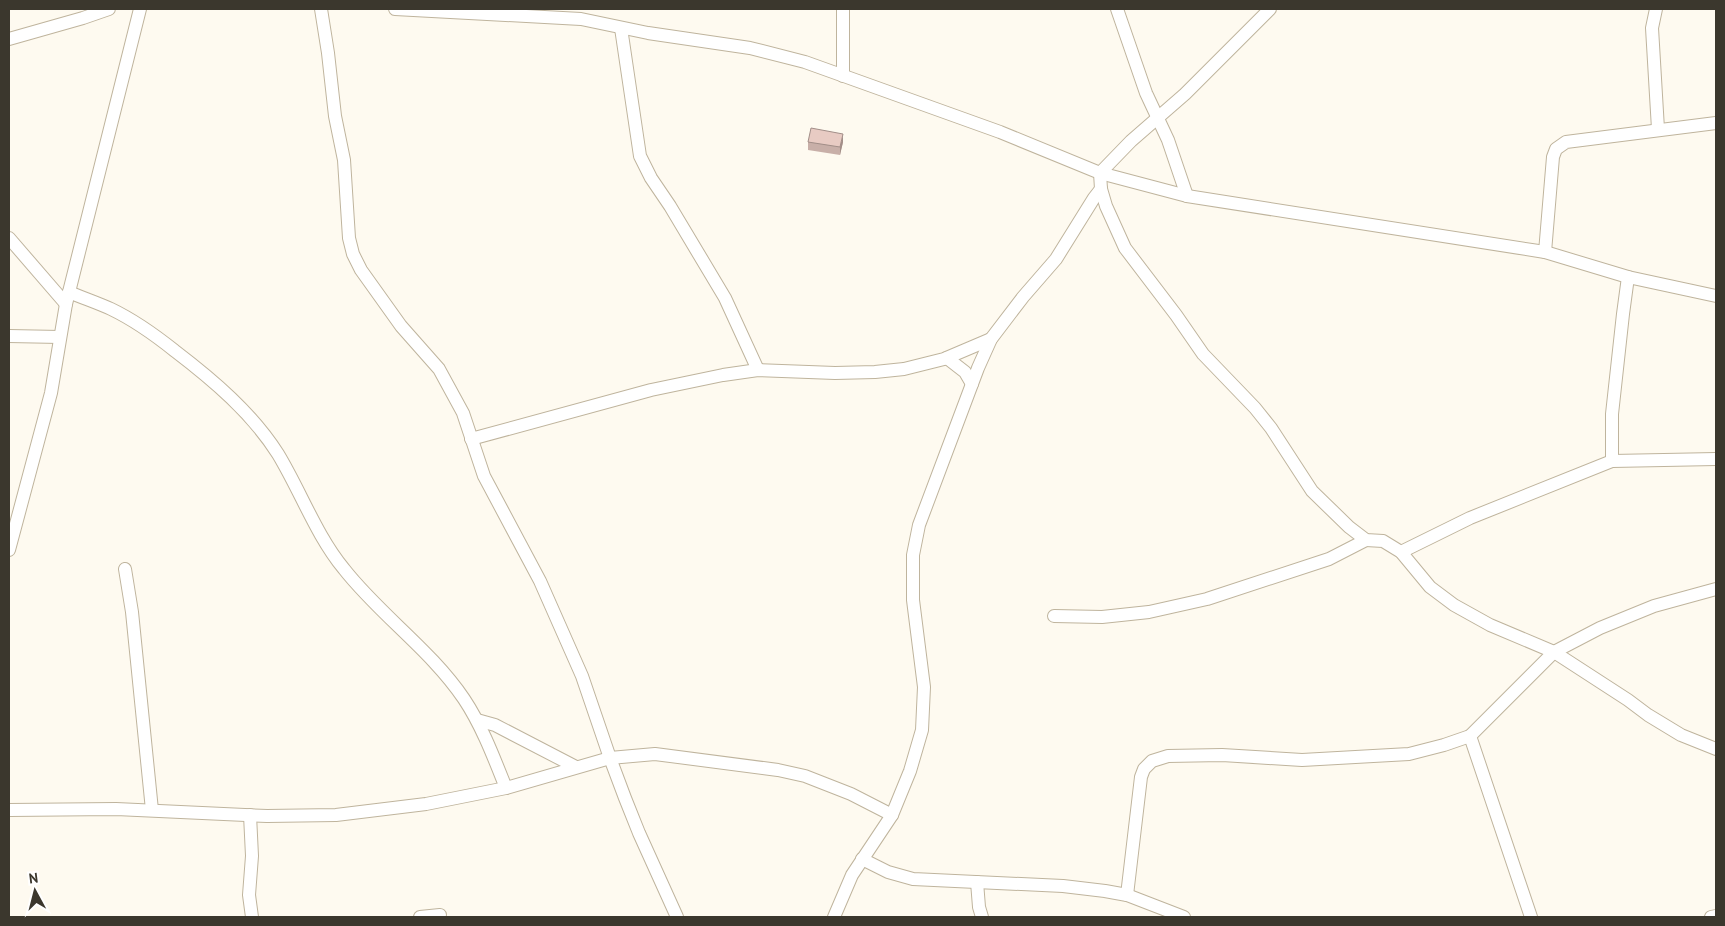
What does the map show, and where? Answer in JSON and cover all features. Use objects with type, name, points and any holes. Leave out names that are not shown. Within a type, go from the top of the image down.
[{"type":"street","points":[[9,39],[109,9]]},
{"type":"street","points":[[9,550],[51,393],[68,298],[140,9]]},
{"type":"street","points":[[321,9],[335,116],[344,160],[353,254],[361,270],[401,326],[439,369],[463,413],[484,476],[540,581],[582,676],[610,758],[639,833],[677,917]]},
{"type":"street","points":[[395,9],[581,19],[621,28],[750,48],[805,62],[1000,132],[1100,174],[1187,196],[1545,252],[1628,277],[1716,296]]},
{"type":"street","points":[[564,9],[581,19]]},
{"type":"street","points":[[843,9],[843,76]]},
{"type":"street","points":[[1117,9],[1146,93],[1168,140],[1187,196]]},
{"type":"street","points":[[1270,9],[1157,120],[1131,141],[1100,174],[1101,189],[1106,206],[1125,248],[1176,314],[1203,354],[1255,408],[1271,428],[1312,491],[1348,527],[1366,540],[1383,542],[1401,552],[1430,587],[1454,605],[1490,625],[1554,652],[1681,735],[1716,749]]},
{"type":"street","points":[[1656,9],[1652,28],[1658,130]]},
{"type":"street","points":[[621,28],[640,156],[651,178],[679,220],[725,298],[758,370]]},
{"type":"street","points":[[1545,252],[1553,157],[1556,149],[1566,142],[1716,123]]},
{"type":"street","points":[[834,917],[852,875],[892,815],[910,771],[922,730],[924,687],[914,600],[913,555],[919,525],[972,384],[992,339],[1023,297],[1056,259],[1101,189]]},
{"type":"street","points":[[9,238],[68,298],[112,309],[149,331],[198,368],[261,428],[299,490],[332,555],[352,580],[437,665],[464,699],[477,720],[506,788]]},
{"type":"street","points":[[1612,461],[1612,414],[1628,277]]},
{"type":"street","points":[[9,336],[60,337]]},
{"type":"street","points":[[471,439],[651,390],[758,370],[835,373],[904,369],[947,358],[992,339]]},
{"type":"street","points":[[947,358],[965,372],[972,384]]},
{"type":"street","points":[[1401,552],[1470,518],[1612,461],[1716,459]]},
{"type":"street","points":[[1054,616],[1102,616],[1148,612],[1207,599],[1329,559],[1366,540]]},
{"type":"street","points":[[125,569],[132,612],[152,810]]},
{"type":"street","points":[[1127,895],[1141,777],[1144,769],[1152,761],[1168,756],[1222,755],[1302,760],[1409,754],[1444,745],[1470,736],[1554,652],[1600,628],[1654,606],[1716,589]]},
{"type":"street","points":[[477,720],[495,725],[576,768]]},
{"type":"street","points":[[1470,736],[1531,917]]},
{"type":"street","points":[[9,810],[64,808],[250,815],[336,816],[426,804],[506,788],[610,758],[654,754],[778,770],[806,776],[851,794],[892,815]]},
{"type":"street","points":[[250,815],[252,856],[249,895],[252,917]]},
{"type":"street","points":[[862,859],[888,872],[913,879],[1062,886],[1127,895],[1184,917]]},
{"type":"street","points":[[977,882],[979,907],[982,917]]},
{"type":"street","points":[[420,917],[440,914]]},
{"type":"street","points":[[1711,917],[1716,916]]},
{"type":"building","points":[[811,128],[843,134],[840,147],[808,142]]}]
